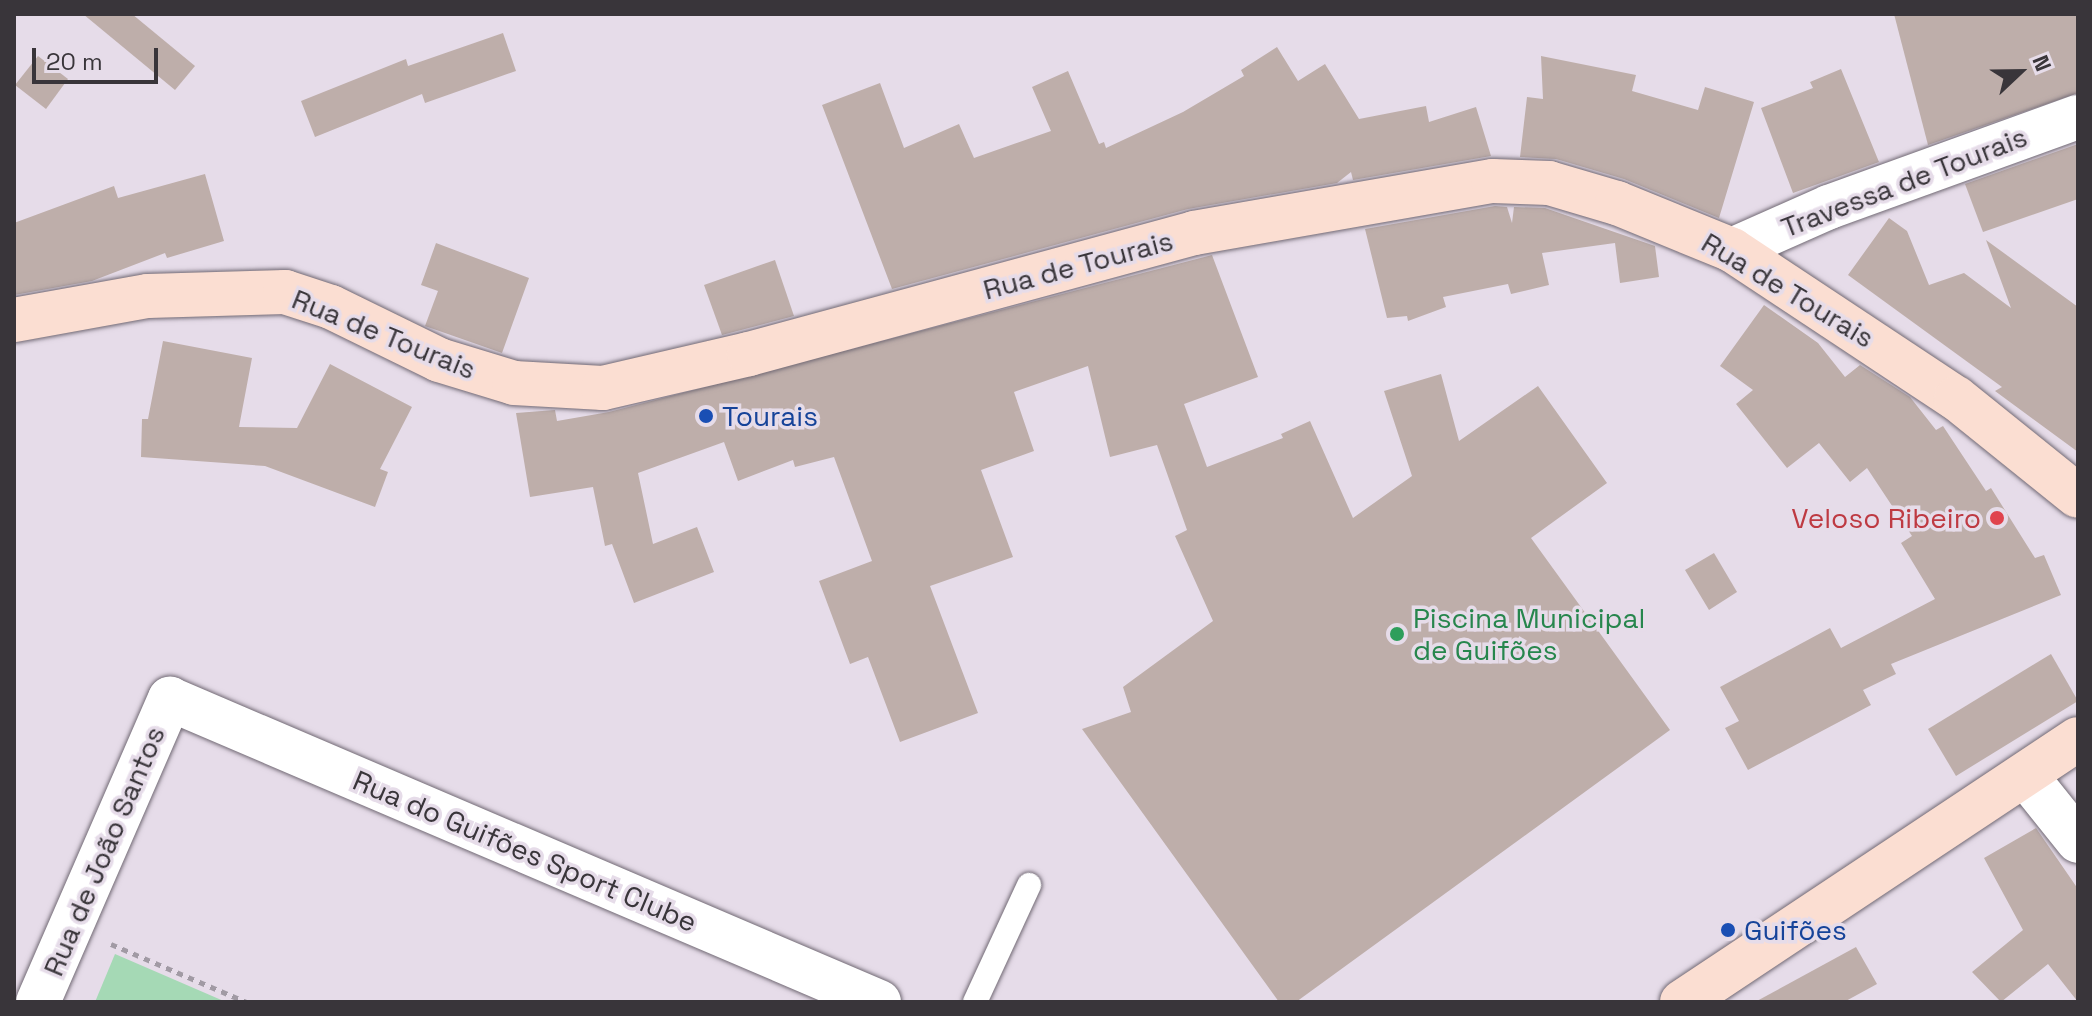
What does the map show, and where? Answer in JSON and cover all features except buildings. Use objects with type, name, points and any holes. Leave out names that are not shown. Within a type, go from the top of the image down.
[{"type":"street","name":"Travessa de Tourais","points":[[1732,250],[1856,197],[2078,117]]},
{"type":"street","name":"Rua de Tourais","points":[[14,320],[148,296],[285,292],[331,307],[439,360],[499,379],[603,388],[749,354],[1128,248],[1493,181],[1549,183],[1617,203],[1732,250],[1956,398],[2078,496]]},
{"type":"street","name":"Rua de João Santos","points":[[38,1002],[170,699]]},
{"type":"street","name":"Rua do Guifões Sport Clube","points":[[170,699],[878,1002]]},
{"type":"street","points":[[1682,1002],[2078,739]]},
{"type":"street","points":[[2026,776],[2078,841]]},
{"type":"lane","points":[[975,1002],[1029,885]]},
{"type":"path","points":[[72,928],[246,1002]]},
{"type":"green space","points":[[115,954],[226,1002],[95,1002]]},
{"type":"place","name":"Tourais","points":[[706,416]]},
{"type":"place","name":"Veloso Ribeiro","points":[[1997,518]]},
{"type":"place","name":"Piscina Municipal de Guifões","points":[[1397,634]]},
{"type":"place","name":"Guifões","points":[[1728,930]]}]
